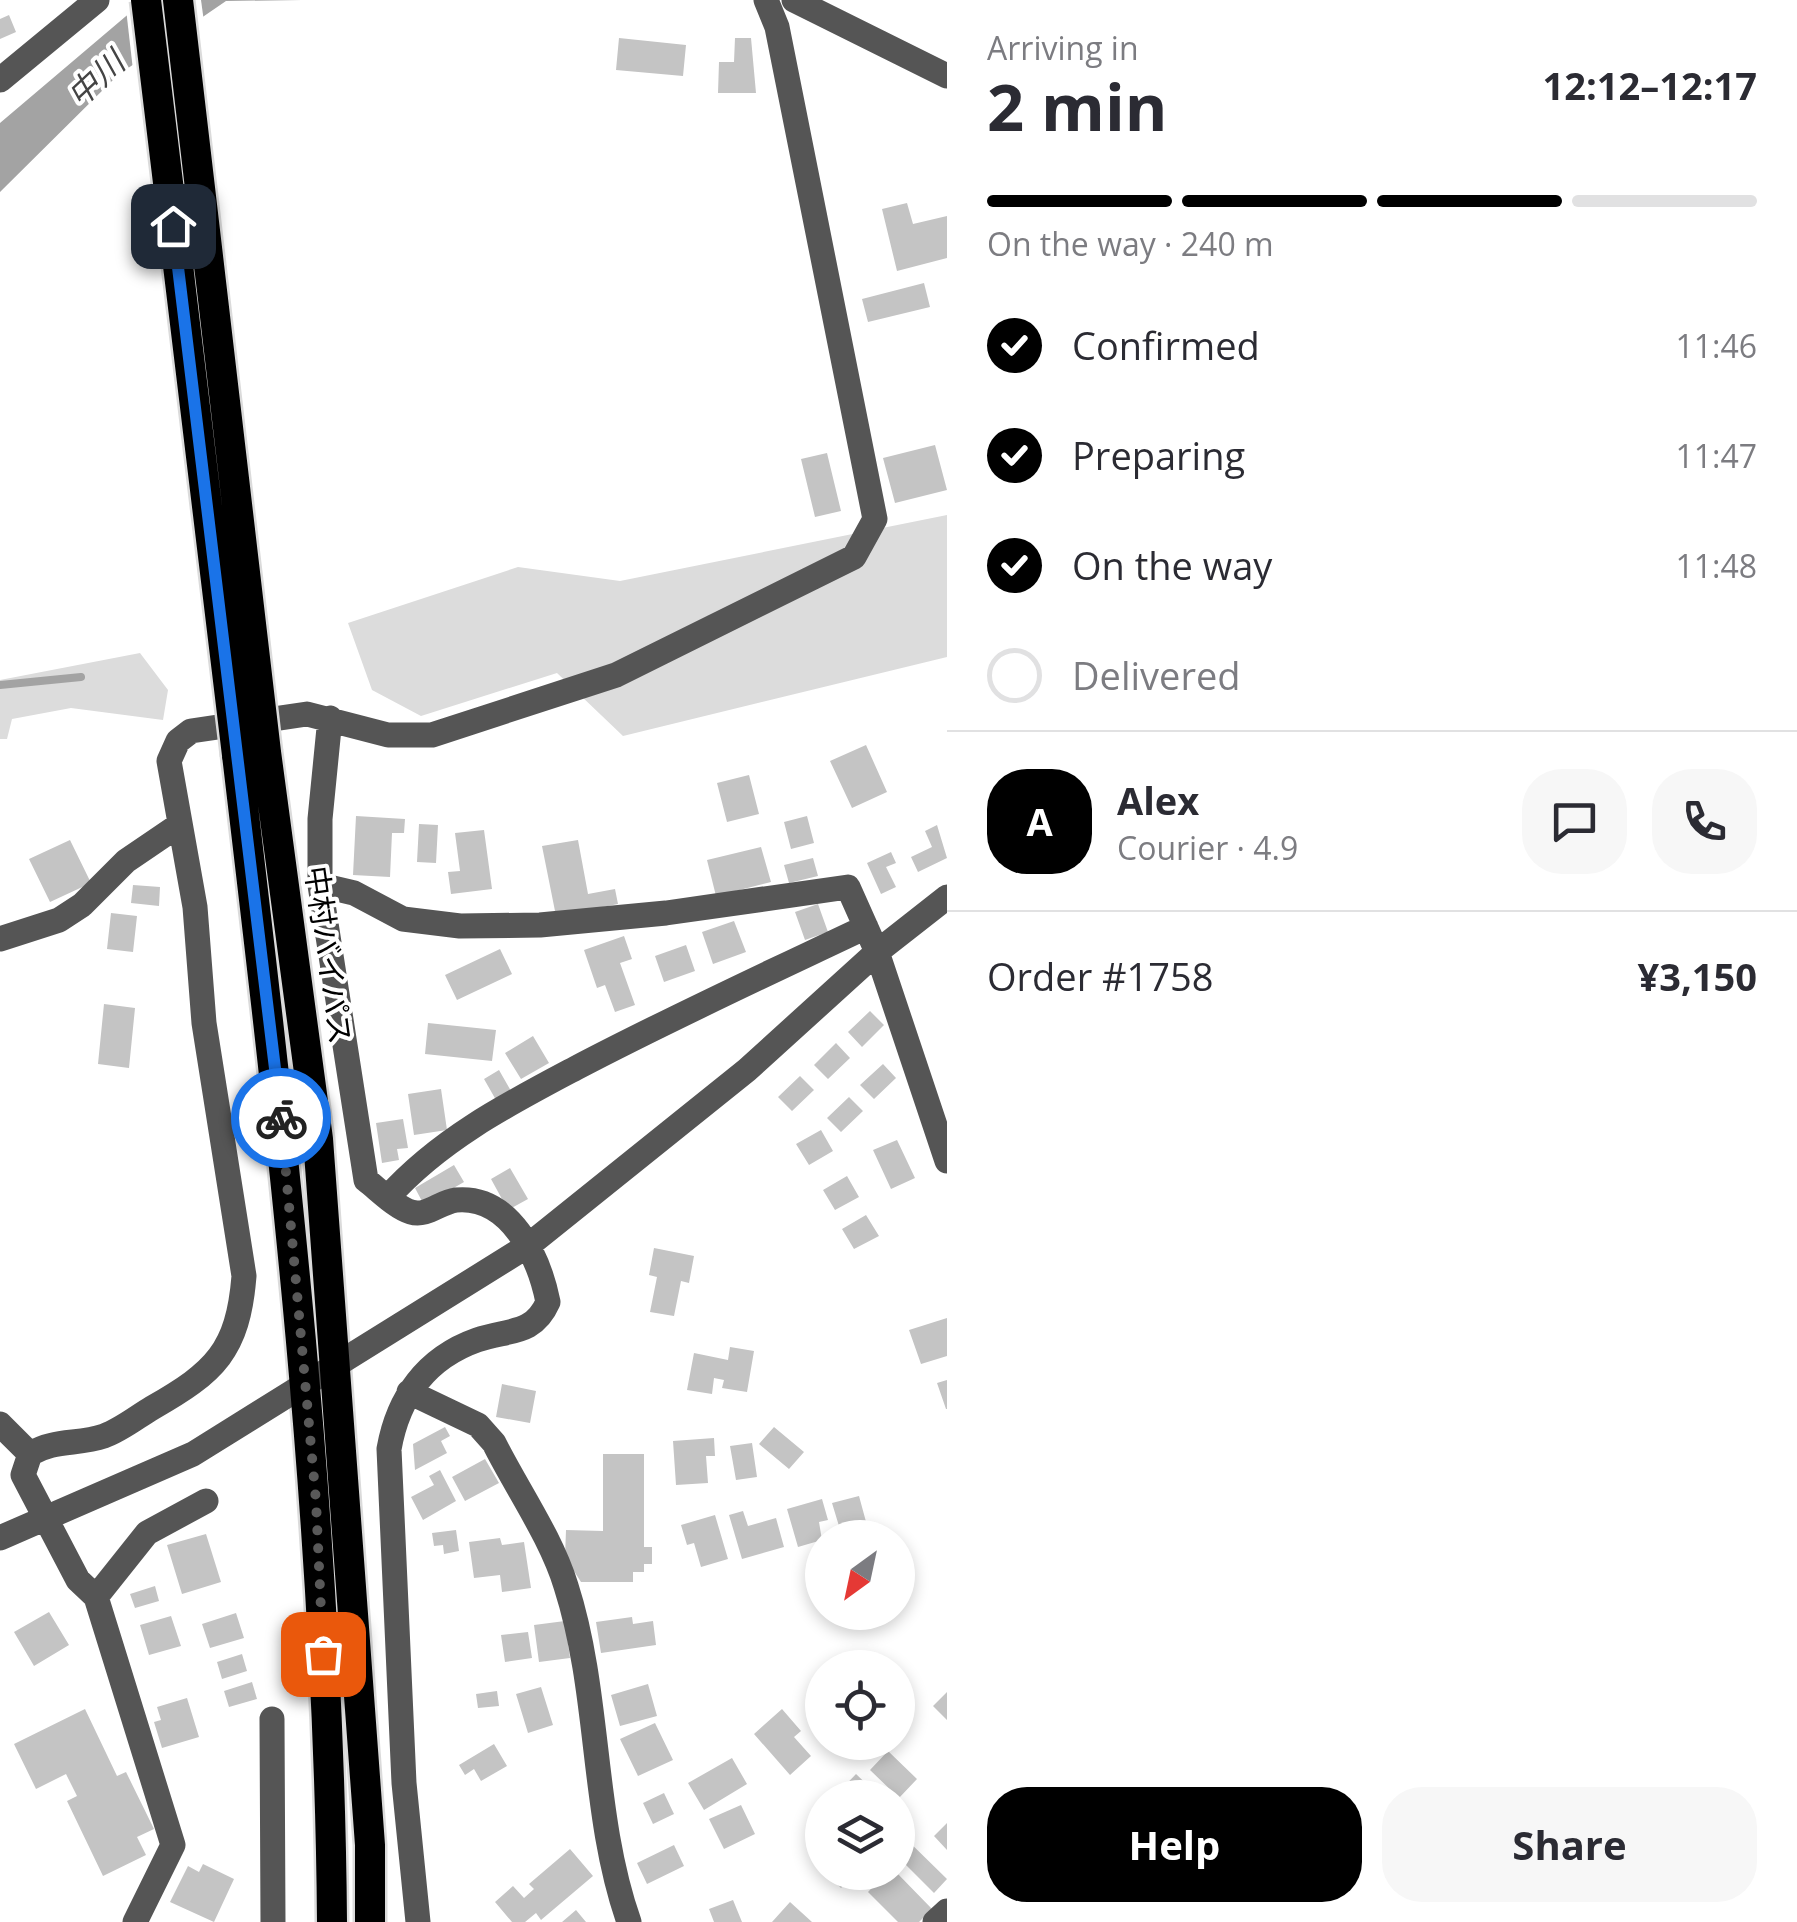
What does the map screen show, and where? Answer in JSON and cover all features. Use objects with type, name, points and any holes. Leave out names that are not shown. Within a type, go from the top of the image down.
[{"type":"highway","name":"中村バイパス","points":[[146,0],[252,754],[318,1139],[338,1364],[370,1845],[370,1922]]},
{"type":"highway","name":"中村バイパス","points":[[178,0],[252,754],[316,1501],[332,1922]]},
{"type":"street","points":[[0,80],[98,0]]},
{"type":"street","points":[[136,1922],[173,1845],[96,1597],[78,1580],[24,1475],[30,1454],[47,1444],[104,1436],[203,1379],[228,1348],[241,1316],[244,1276],[204,1023],[195,907],[169,761],[178,742],[191,732],[307,714],[388,735],[432,735],[616,675],[854,556],[870,535],[875,520],[872,501],[777,28],[766,0]]},
{"type":"street","points":[[794,0],[947,76]]},
{"type":"street","points":[[330,718],[320,819],[320,884],[366,1180],[410,1212],[426,1212],[451,1200],[475,1200],[498,1211],[529,1246],[548,1302],[540,1318],[522,1332],[476,1340],[427,1368],[394,1419],[389,1449],[404,1783],[418,1922]]},
{"type":"street","points":[[0,938],[59,920],[82,905],[126,860],[179,825]]},
{"type":"street","points":[[320,884],[354,893],[403,918],[460,926],[540,925],[666,913],[848,887],[877,952],[947,1160]]},
{"type":"street","points":[[0,1538],[193,1454],[305,1381],[529,1246],[747,1070],[877,952],[947,897]]},
{"type":"street","points":[[388,1197],[422,1159],[504,1106],[627,1041],[866,926]]},
{"type":"street","points":[[409,1392],[422,1403],[452,1411],[478,1425],[494,1443],[566,1584],[594,1724],[611,1871],[630,1922]]},
{"type":"street","points":[[0,1424],[30,1454]]},
{"type":"street","points":[[96,1597],[147,1533],[206,1501]]},
{"type":"street","points":[[272,1719],[273,1922]]},
{"type":"street","points":[[935,1922],[947,1912]]},
{"type":"shaded area","points":[[947,515],[947,657],[623,736],[557,673],[421,716],[372,690],[348,623],[518,567],[620,581]]},
{"type":"shaded area","points":[[140,653],[168,690],[163,720],[71,708],[12,719],[7,739],[0,739],[0,680]]},
{"type":"water","name":"中川","points":[[145,0],[302,0],[226,1],[118,75],[0,192],[0,123]]},
{"type":"pier","points":[[137,0],[201,0],[204,22],[133,70],[126,9]]},
{"type":"building","points":[[9,15],[16,32],[0,39],[0,19]]},
{"type":"building","points":[[619,38],[686,45],[683,76],[616,70]]},
{"type":"building","points":[[735,38],[751,38],[756,93],[718,93],[719,62],[734,62]]},
{"type":"building","points":[[907,203],[913,224],[947,216],[947,258],[897,271],[882,209]]},
{"type":"building","points":[[924,283],[930,307],[868,322],[862,299]]},
{"type":"building","points":[[935,445],[947,490],[895,503],[883,458]]},
{"type":"building","points":[[827,453],[841,511],[815,517],[801,459]]},
{"type":"building","points":[[866,745],[887,792],[852,808],[830,761]]},
{"type":"building","points":[[749,775],[759,814],[727,822],[717,783]]},
{"type":"building","points":[[356,816],[405,819],[404,833],[392,833],[390,877],[353,875]]},
{"type":"building","points":[[807,816],[814,843],[791,849],[784,822]]},
{"type":"building","points":[[419,824],[438,825],[436,863],[417,862]]},
{"type":"building","points":[[937,825],[947,858],[918,872],[911,857],[932,847],[925,831]]},
{"type":"building","points":[[484,830],[492,889],[451,894],[448,872],[460,871],[455,833]]},
{"type":"building","points":[[70,840],[91,883],[50,902],[29,859]]},
{"type":"building","points":[[578,840],[588,894],[615,889],[618,904],[556,916],[542,846]]},
{"type":"building","points":[[761,847],[771,882],[716,896],[707,860]]},
{"type":"building","points":[[891,852],[896,863],[886,867],[896,887],[881,894],[867,863]]},
{"type":"building","points":[[813,858],[818,876],[789,883],[784,865]]},
{"type":"building","points":[[133,885],[160,887],[159,906],[131,903]]},
{"type":"building","points":[[818,904],[828,932],[805,940],[795,912]]},
{"type":"building","points":[[111,913],[137,916],[133,952],[107,949]]},
{"type":"building","points":[[734,921],[746,952],[713,964],[702,932]]},
{"type":"building","points":[[624,936],[632,959],[620,963],[635,1005],[615,1012],[605,985],[597,988],[584,950]]},
{"type":"building","points":[[686,945],[695,971],[664,982],[655,956]]},
{"type":"building","points":[[500,949],[512,974],[457,1000],[445,975]]},
{"type":"building","points":[[104,1004],[135,1008],[129,1068],[98,1064]]},
{"type":"building","points":[[870,1011],[884,1025],[862,1047],[848,1032]]},
{"type":"building","points":[[428,1023],[496,1030],[492,1061],[425,1054]]},
{"type":"building","points":[[533,1036],[549,1063],[521,1079],[505,1053]]},
{"type":"building","points":[[836,1043],[850,1058],[828,1079],[814,1065]]},
{"type":"building","points":[[883,1064],[896,1078],[874,1099],[860,1085]]},
{"type":"building","points":[[499,1070],[511,1091],[496,1100],[484,1079]]},
{"type":"building","points":[[800,1076],[814,1090],[792,1111],[778,1097]]},
{"type":"building","points":[[441,1089],[447,1130],[414,1135],[408,1094]]},
{"type":"building","points":[[849,1097],[863,1111],[841,1132],[827,1118]]},
{"type":"building","points":[[403,1119],[408,1148],[397,1149],[399,1160],[382,1163],[376,1123]]},
{"type":"building","points":[[821,1130],[833,1151],[809,1165],[796,1144]]},
{"type":"building","points":[[897,1140],[915,1178],[891,1189],[873,1150]]},
{"type":"building","points":[[454,1165],[464,1182],[424,1205],[415,1188]]},
{"type":"building","points":[[510,1168],[528,1199],[508,1210],[491,1179]]},
{"type":"building","points":[[847,1176],[859,1197],[835,1210],[823,1190]]},
{"type":"building","points":[[866,1215],[879,1236],[854,1249],[842,1229]]},
{"type":"building","points":[[654,1248],[694,1256],[689,1283],[681,1281],[674,1316],[650,1312],[657,1277],[649,1275]]},
{"type":"building","points":[[947,1318],[947,1356],[921,1364],[909,1330]]},
{"type":"building","points":[[730,1347],[754,1351],[747,1392],[722,1388],[724,1380],[714,1378],[712,1394],[687,1390],[694,1353],[728,1360]]},
{"type":"building","points":[[947,1380],[947,1409],[946,1409],[937,1383]]},
{"type":"building","points":[[502,1384],[536,1391],[530,1423],[496,1417]]},
{"type":"building","points":[[445,1427],[450,1436],[441,1441],[447,1453],[415,1470],[413,1444]]},
{"type":"building","points":[[774,1427],[804,1452],[789,1469],[759,1444]]},
{"type":"building","points":[[714,1438],[715,1456],[706,1456],[708,1483],[676,1485],[673,1441]]},
{"type":"building","points":[[752,1443],[757,1477],[736,1480],[730,1446]]},
{"type":"building","points":[[603,1454],[644,1454],[644,1547],[652,1547],[652,1564],[644,1564],[644,1572],[633,1572],[633,1582],[581,1582],[565,1557],[566,1530],[603,1531]]},
{"type":"building","points":[[485,1459],[499,1483],[465,1501],[452,1477]]},
{"type":"building","points":[[440,1470],[456,1501],[423,1520],[411,1497],[434,1485],[429,1476]]},
{"type":"building","points":[[859,1496],[866,1520],[837,1520],[832,1503]]},
{"type":"building","points":[[822,1499],[828,1520],[805,1520],[805,1545],[798,1547],[787,1509]]},
{"type":"building","points":[[743,1511],[748,1526],[776,1518],[784,1547],[742,1559],[729,1515]]},
{"type":"building","points":[[715,1515],[728,1559],[701,1567],[694,1543],[687,1545],[681,1525]]},
{"type":"building","points":[[456,1530],[459,1551],[444,1554],[443,1545],[434,1546],[432,1533]]},
{"type":"building","points":[[206,1534],[221,1582],[182,1594],[167,1545]]},
{"type":"building","points":[[500,1538],[502,1545],[524,1542],[531,1588],[502,1592],[500,1575],[474,1578],[469,1542]]},
{"type":"building","points":[[155,1586],[159,1601],[135,1608],[130,1594]]},
{"type":"building","points":[[49,1612],[69,1645],[34,1666],[14,1632]]},
{"type":"building","points":[[236,1613],[244,1638],[210,1648],[202,1624]]},
{"type":"building","points":[[171,1616],[181,1646],[149,1655],[140,1625]]},
{"type":"building","points":[[632,1617],[633,1624],[653,1621],[656,1645],[601,1653],[596,1622]]},
{"type":"building","points":[[565,1621],[570,1658],[539,1662],[534,1625]]},
{"type":"building","points":[[528,1632],[532,1658],[505,1662],[501,1635]]},
{"type":"building","points":[[242,1654],[247,1671],[222,1679],[217,1662]]},
{"type":"building","points":[[252,1682],[257,1699],[229,1707],[224,1691]]},
{"type":"building","points":[[648,1684],[657,1716],[620,1726],[611,1695]]},
{"type":"building","points":[[541,1687],[553,1725],[528,1733],[516,1694]]},
{"type":"building","points":[[497,1691],[499,1706],[478,1708],[476,1694]]},
{"type":"building","points":[[947,1692],[947,1720],[933,1706]]},
{"type":"building","points":[[187,1698],[199,1737],[162,1748],[154,1722],[161,1720],[157,1707]]},
{"type":"building","points":[[85,1709],[117,1776],[126,1772],[154,1829],[137,1837],[146,1855],[103,1876],[67,1801],[77,1796],[66,1774],[36,1789],[14,1744]]},
{"type":"building","points":[[782,1709],[801,1731],[794,1737],[805,1749],[807,1760],[790,1775],[754,1734]]},
{"type":"building","points":[[655,1723],[673,1760],[638,1776],[620,1739]]},
{"type":"building","points":[[494,1744],[507,1766],[481,1781],[474,1769],[465,1775],[459,1765]]},
{"type":"building","points":[[732,1758],[747,1784],[704,1810],[688,1783]]},
{"type":"building","points":[[879,1760],[897,1760],[917,1779],[880,1780],[870,1770]]},
{"type":"building","points":[[664,1793],[674,1814],[653,1824],[643,1803]]},
{"type":"building","points":[[741,1805],[755,1834],[724,1849],[709,1819]]},
{"type":"building","points":[[947,1823],[947,1850],[934,1836]]},
{"type":"building","points":[[674,1845],[684,1866],[647,1884],[637,1863]]},
{"type":"building","points":[[915,1848],[947,1879],[934,1893],[915,1874]]},
{"type":"building","points":[[570,1849],[593,1876],[541,1920],[536,1913],[525,1922],[512,1922],[495,1902],[513,1886],[524,1898],[534,1889],[529,1884]]},
{"type":"building","points":[[203,1864],[234,1879],[214,1922],[170,1902],[188,1866],[199,1872]]},
{"type":"building","points":[[914,1890],[932,1909],[919,1922],[898,1922],[868,1892]]},
{"type":"building","points":[[733,1900],[742,1922],[714,1922],[709,1909]]},
{"type":"building","points":[[790,1902],[812,1922],[772,1922]]},
{"type":"building","points":[[576,1910],[586,1922],[562,1922]]},
{"type":"waterway","points":[[0,685],[81,677]]},
{"type":"way so far","points":[[281,1118],[316,1501],[323,1654]]},
{"type":"route","points":[[173,226],[281,1118]]}]
